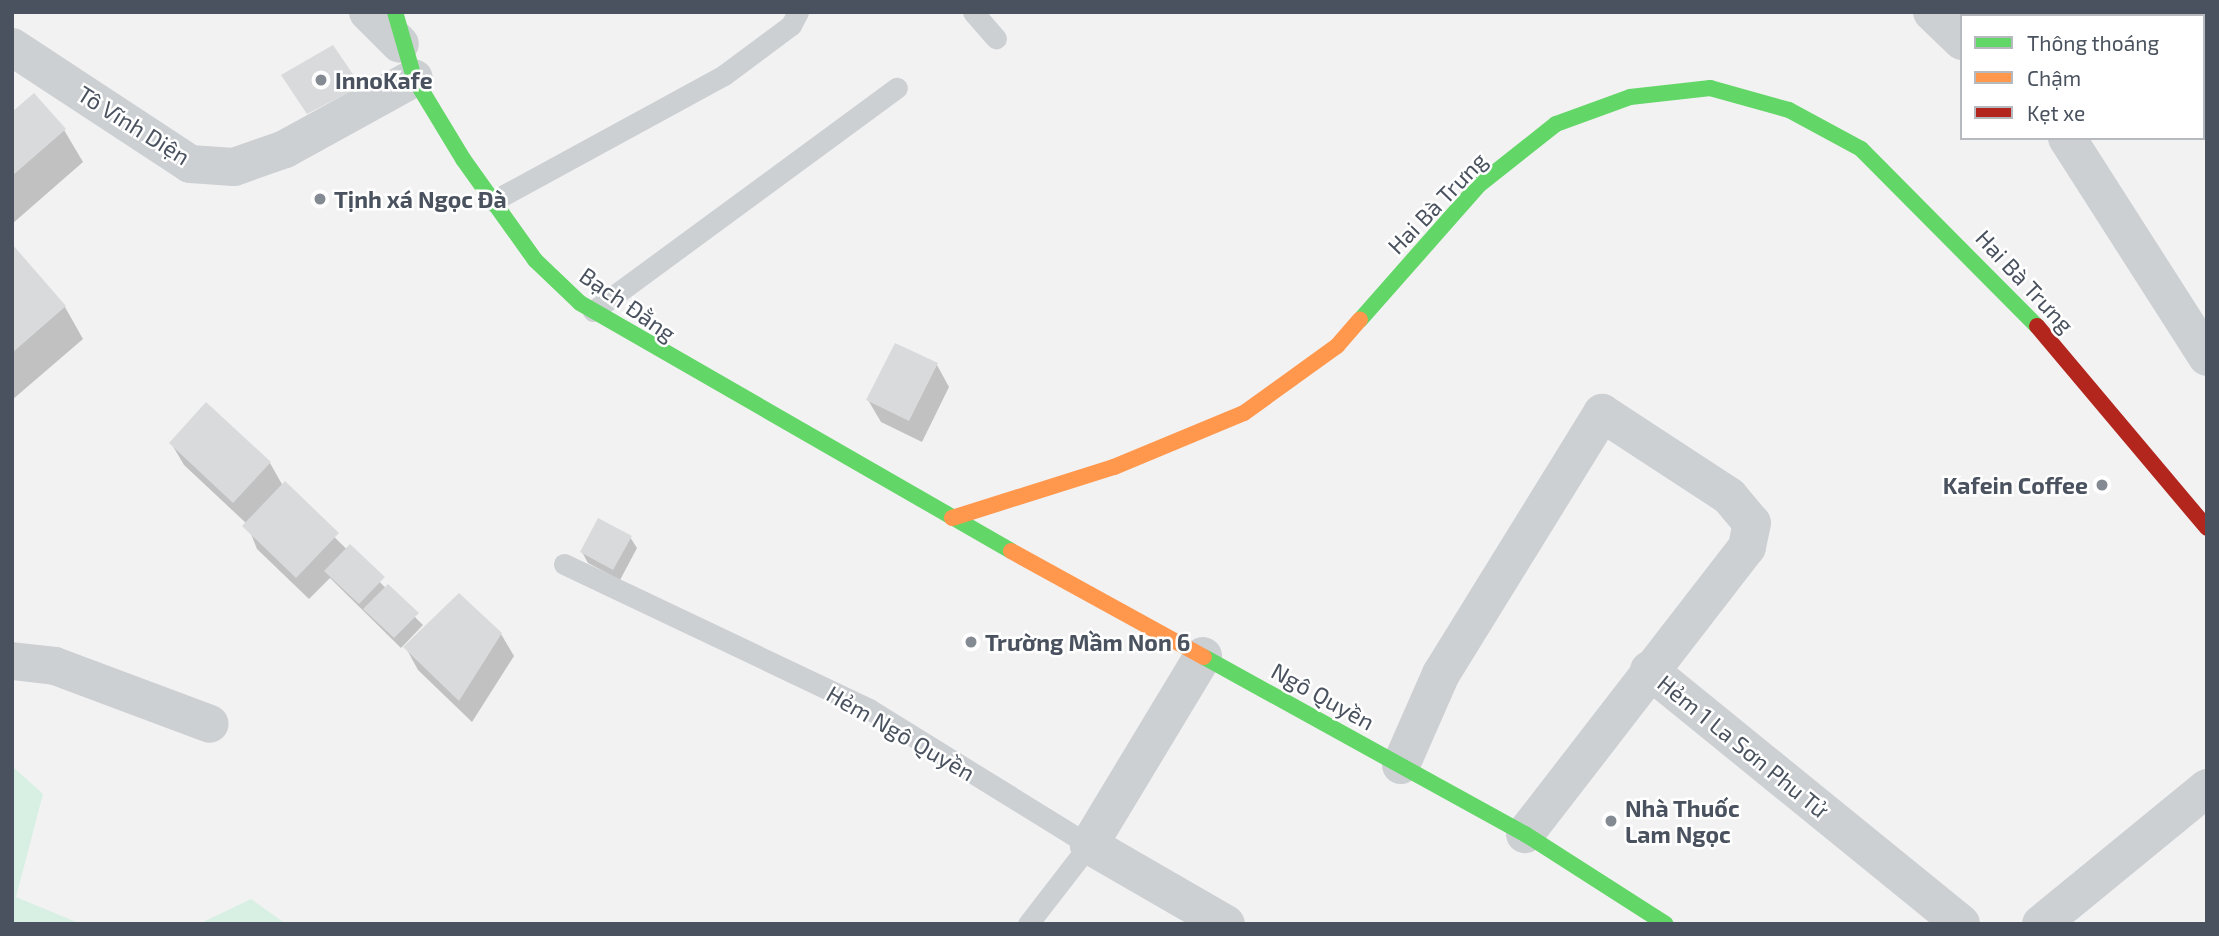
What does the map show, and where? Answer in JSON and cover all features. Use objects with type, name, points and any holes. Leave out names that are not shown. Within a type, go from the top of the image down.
[{"type":"street","points":[[368,12],[403,45]]},
{"type":"street","points":[[1932,12],[1960,39]]},
{"type":"street","name":"Tô Vĩnh Diện","points":[[12,47],[190,164],[234,167],[285,149],[403,45]]},
{"type":"street","name":"Bạch Đằng","points":[[403,45],[493,201],[535,260],[593,311],[952,518]]},
{"type":"street","name":"Hai Bà Trưng","points":[[952,518],[1114,467],[1244,413],[1337,346],[1479,185],[1556,124],[1630,97],[1710,88],[1789,110],[1861,149],[2010,293],[2207,528]]},
{"type":"street","points":[[2070,140],[2207,357]]},
{"type":"street","name":"Hẻm 1 La Sơn Phu Tử","points":[[1401,765],[1441,674],[1602,413],[1729,496],[1752,523],[1747,547],[1649,670],[1961,924]]},
{"type":"street","name":"Ngô Quyền","points":[[952,518],[1525,834],[1666,924]]},
{"type":"street","points":[[1088,845],[1203,656]]},
{"type":"street","points":[[12,661],[55,666],[210,724]]},
{"type":"street","points":[[1525,834],[1649,670]]},
{"type":"street","points":[[2041,924],[2207,788]]},
{"type":"street","name":"Hẻm Ngô Quyền","points":[[1088,845],[1226,924]]},
{"type":"lane","points":[[493,201],[724,75],[791,25],[797,12]]},
{"type":"lane","points":[[973,12],[996,38]]},
{"type":"lane","points":[[593,311],[897,88]]},
{"type":"lane","name":"Hẻm Ngô Quyền","points":[[564,564],[869,709],[1088,845]]},
{"type":"lane","points":[[1028,924],[1088,845]]},
{"type":"green space","points":[[12,766],[43,794],[16,897],[81,924],[12,924]]},
{"type":"green space","points":[[251,899],[286,924],[199,924]]},
{"type":"building","name":"InnoKafe","points":[[333,45],[361,86],[307,114],[281,75]]},
{"type":"building","points":[[34,93],[66,129],[12,176],[12,112]]},
{"type":"building","points":[[12,244],[66,306],[12,353]]},
{"type":"building","points":[[895,343],[938,363],[909,421],[866,400]]},
{"type":"building","points":[[206,402],[271,462],[233,503],[169,443]]},
{"type":"building","points":[[285,481],[339,533],[296,578],[242,526]]},
{"type":"building","points":[[598,518],[632,536],[613,570],[580,552]]},
{"type":"building","points":[[350,544],[385,577],[359,604],[324,571]]},
{"type":"building","points":[[388,584],[419,613],[394,638],[363,609]]},
{"type":"building","points":[[459,593],[502,633],[459,701],[403,647]]},
{"type":"traffic: fast","points":[[395,12],[414,78],[463,159],[535,260],[580,303],[1011,551]]},
{"type":"traffic: fast","points":[[1360,320],[1479,185],[1556,124],[1630,97],[1710,88],[1789,110],[1861,149],[2037,326]]},
{"type":"traffic: fast","points":[[1204,657],[1525,834],[1666,924]]},
{"type":"traffic: slow","points":[[952,518],[1114,467],[1244,413],[1337,346],[1360,320]]},
{"type":"traffic: slow","points":[[1011,551],[1204,657]]},
{"type":"traffic: jam","points":[[2037,326],[2207,528]]},
{"type":"place","name":"InnoKafe","points":[[321,80]]},
{"type":"place","name":"Tịnh xá Ngọc Đà","points":[[320,199]]},
{"type":"place","name":"Kafein Coffee","points":[[2102,485]]},
{"type":"place","name":"Trường Mầm Non 6","points":[[971,642]]},
{"type":"place","name":"Nhà Thuốc Lam Ngọc","points":[[1611,821]]}]
